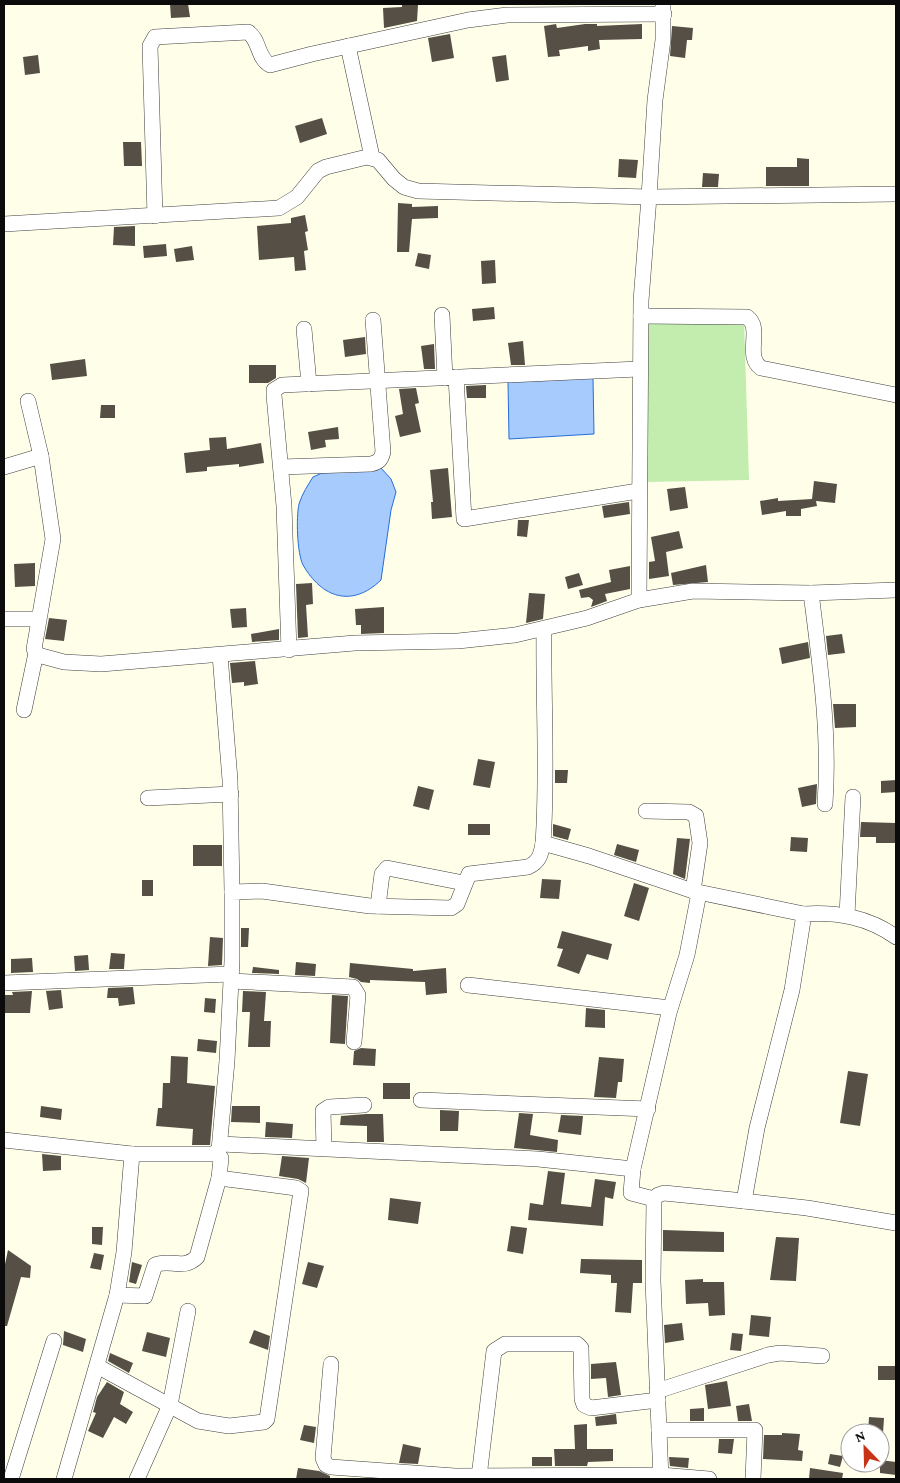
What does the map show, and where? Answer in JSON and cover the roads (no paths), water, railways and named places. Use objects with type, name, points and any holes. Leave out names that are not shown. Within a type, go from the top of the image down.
[{"type":"street","points":[[155,216],[150,46],[155,37],[248,32],[254,37],[263,60],[270,65],[489,11],[507,15],[663,9],[664,40],[655,100],[641,303],[638,491],[639,600]]},
{"type":"street","points":[[348,46],[372,157]]},
{"type":"street","points":[[4,224],[279,208],[297,197],[312,178],[326,167],[372,157],[378,160],[394,180],[404,187],[418,191],[649,197],[896,194]]},
{"type":"street","points":[[641,303],[747,317],[753,323],[754,360],[761,368],[896,395]]},
{"type":"street","points":[[442,315],[451,378],[464,519],[638,491]]},
{"type":"street","points":[[281,467],[378,462],[384,452],[373,320]]},
{"type":"street","points":[[304,329],[309,384]]},
{"type":"street","points":[[289,650],[284,506],[274,390],[282,384],[379,382],[640,369]]},
{"type":"street","points":[[24,710],[36,653],[38,619],[53,540],[41,456],[28,401]]},
{"type":"street","points":[[4,467],[41,456]]},
{"type":"street","points":[[36,653],[64,662],[101,664],[289,650],[355,643],[458,641],[544,630],[587,618],[639,600],[693,591],[811,593],[896,590]]},
{"type":"street","points":[[811,593],[826,739],[825,804]]},
{"type":"street","points":[[4,619],[38,619]]},
{"type":"street","points":[[232,892],[262,891],[378,906],[451,908],[457,904],[466,876],[472,872],[528,867],[536,864],[541,855],[543,843],[546,798],[543,720],[544,630]]},
{"type":"street","points":[[117,1295],[144,1296],[155,1265],[160,1263],[186,1264],[197,1257],[219,1178],[221,1158],[219,1148],[231,977],[232,892],[231,794],[220,655]]},
{"type":"street","points":[[148,798],[231,794]]},
{"type":"street","points":[[847,915],[853,797]]},
{"type":"street","points":[[646,811],[689,812],[696,816],[700,843],[696,892],[687,955],[670,1008],[633,1169],[631,1192],[654,1200]]},
{"type":"street","points":[[543,843],[589,856],[696,892],[804,914],[847,915],[883,928],[896,937]]},
{"type":"street","points":[[378,906],[382,874],[387,868],[464,883]]},
{"type":"street","points":[[744,1201],[757,1128],[792,990],[804,914]]},
{"type":"street","points":[[4,983],[231,977],[353,987],[358,995],[354,1042]]},
{"type":"street","points":[[468,985],[670,1008]]},
{"type":"street","points":[[421,1100],[648,1109]]},
{"type":"street","points":[[324,1148],[323,1110],[329,1107],[364,1105]]},
{"type":"street","points":[[4,1140],[132,1154],[219,1148],[324,1148],[538,1159],[633,1169]]},
{"type":"street","points":[[64,1479],[117,1295],[124,1252],[132,1154]]},
{"type":"street","points":[[97,1366],[198,1421],[214,1425],[264,1422],[268,1417],[287,1279],[302,1192],[296,1188],[219,1178]]},
{"type":"street","points":[[661,1477],[653,1281],[654,1200],[658,1195],[664,1193],[807,1208],[896,1223]]},
{"type":"street","points":[[137,1479],[170,1405],[188,1311]]},
{"type":"street","points":[[11,1479],[54,1341]]},
{"type":"street","points":[[479,1477],[494,1351],[497,1347],[505,1344],[577,1344],[581,1348],[582,1399],[584,1405],[591,1408],[658,1395],[768,1355],[780,1353],[822,1356]]},
{"type":"street","points":[[331,1364],[323,1458],[324,1472],[340,1468],[479,1477],[661,1477],[709,1479]]},
{"type":"street","points":[[659,1430],[755,1430],[753,1479]]},
{"type":"water","points":[[593,378],[594,434],[509,439],[508,382]]},
{"type":"water","points":[[381,468],[391,479],[396,492],[391,510],[381,580],[370,589],[359,594],[349,596],[328,592],[311,576],[301,559],[297,526],[299,504],[313,477],[322,473]]}]
